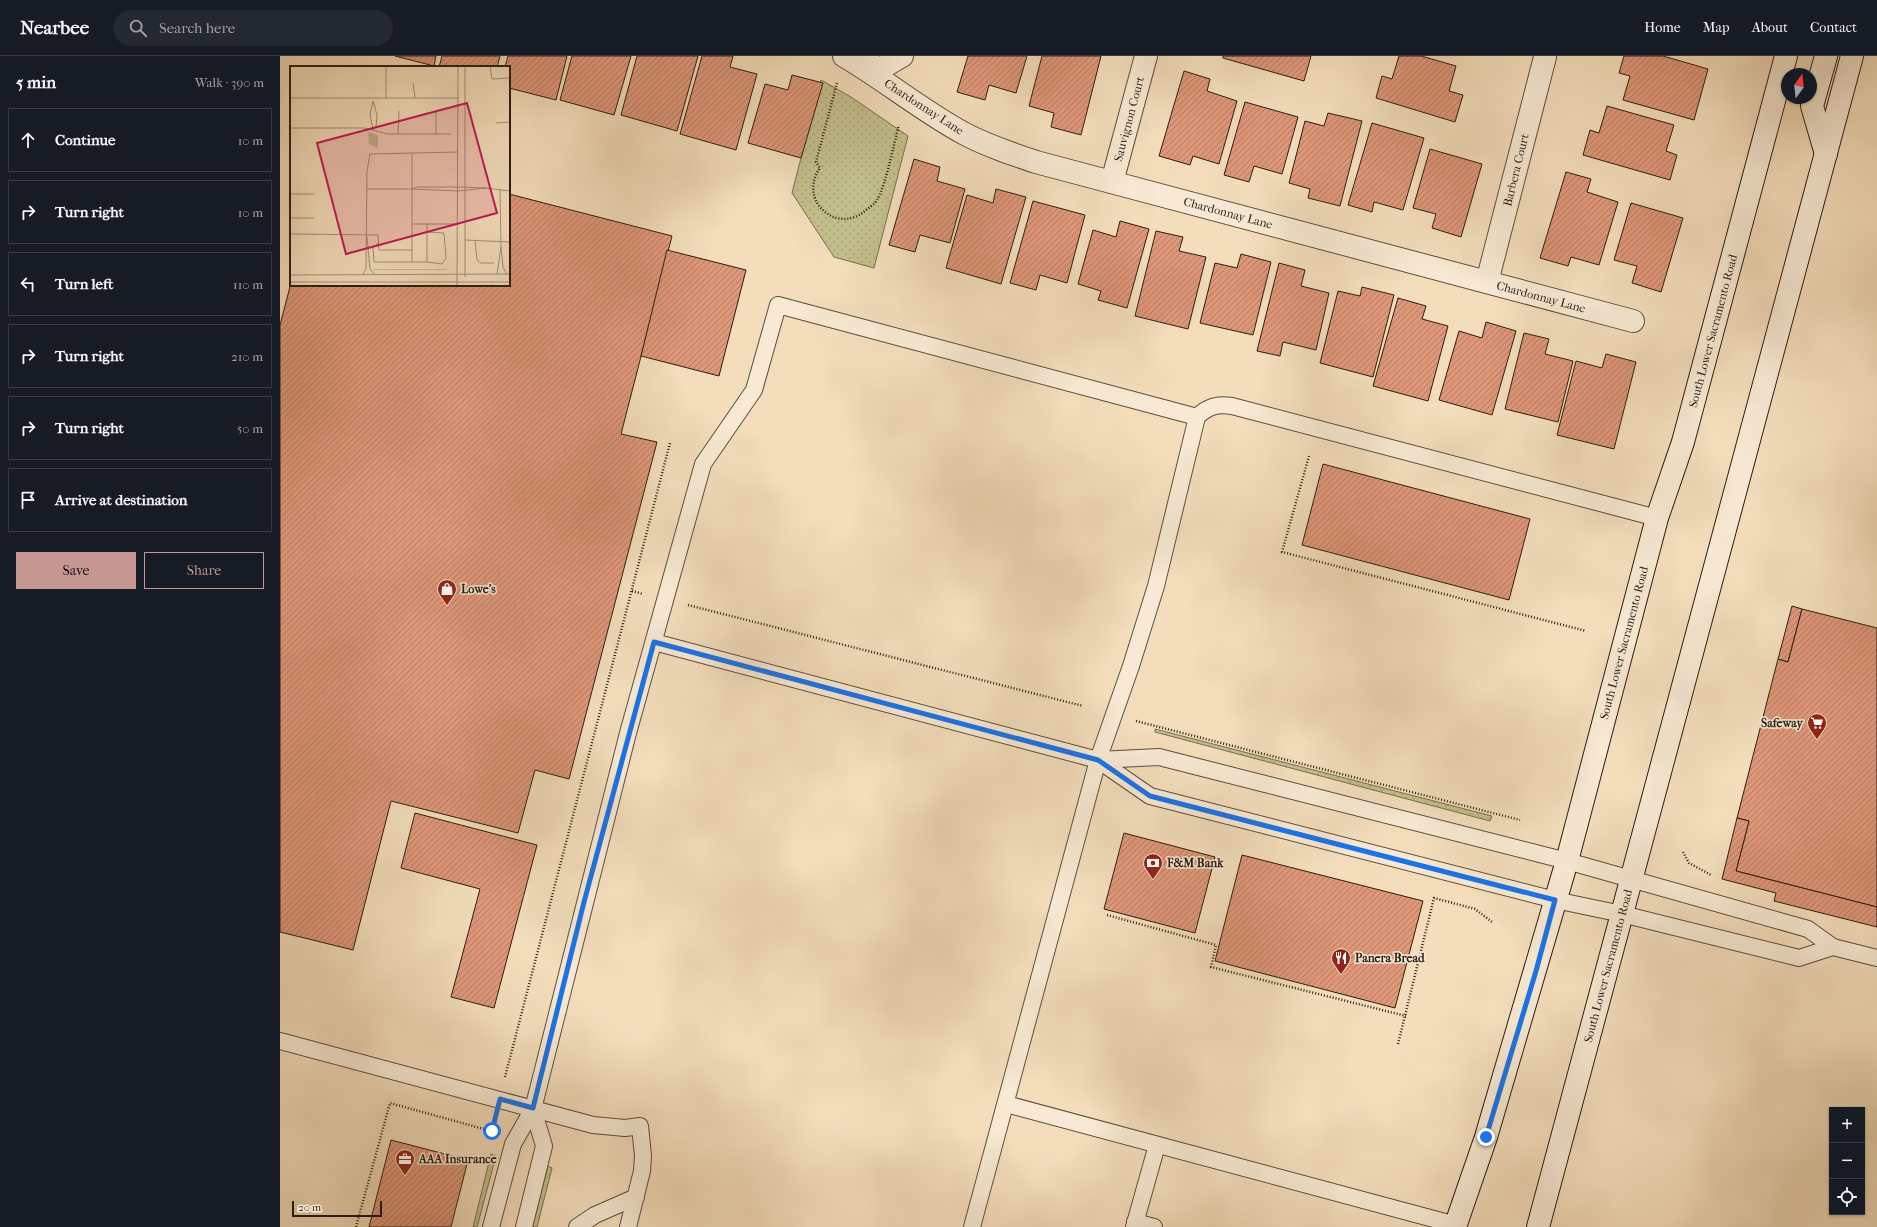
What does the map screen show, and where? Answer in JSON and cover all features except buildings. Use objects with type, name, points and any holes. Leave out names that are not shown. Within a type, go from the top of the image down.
[{"type":"main road","name":"Chardonnay Lane","points":[[844,56],[871,65],[964,134],[986,144],[1036,162],[1633,321]]},
{"type":"main road","points":[[871,65],[902,56]]},
{"type":"main road","name":"Sauvignon Court","points":[[1112,182],[1146,56]]},
{"type":"main road","name":"South Lower Sacramento Road","points":[[1456,1226],[1486,1137],[1536,971],[1555,900],[1568,861],[1657,518],[1683,442],[1786,56]]},
{"type":"main road","points":[[1826,56],[1812,106],[1826,155]]},
{"type":"main road","name":"South Lower Sacramento Road","points":[[1538,1227],[1852,56]]},
{"type":"main road","name":"Barbera Court","points":[[1487,282],[1545,57]]},
{"type":"lane","points":[[491,1227],[513,1144],[533,1108],[584,902],[665,599],[703,464],[754,390],[778,305],[1197,417]]},
{"type":"lane","points":[[972,1227],[1098,760],[1131,666],[1156,586],[1197,417],[1204,410],[1213,406],[1232,406],[1657,518]]},
{"type":"lane","points":[[654,642],[1098,760],[1159,758],[1568,861],[1808,929],[1833,947],[1877,958]]},
{"type":"lane","points":[[1098,760],[1150,796],[1555,900],[1622,914],[1799,958],[1833,947]]},
{"type":"lane","points":[[280,1041],[608,1128],[640,1126],[643,1163],[628,1227]]},
{"type":"lane","points":[[1006,1104],[1456,1226]]},
{"type":"lane","points":[[524,1227],[544,1146],[533,1108]]},
{"type":"lane","points":[[1154,1227],[1134,1225],[1157,1145]]},
{"type":"lane","points":[[577,1227],[595,1215],[636,1197]]},
{"type":"path","points":[[836,83],[816,162],[820,168],[814,176],[813,191],[814,198],[819,207],[832,217],[844,220],[861,215],[877,201],[899,126]]},
{"type":"path","points":[[490,1138],[670,443]]},
{"type":"path","points":[[1309,456],[1282,552],[1586,631]]},
{"type":"path","points":[[632,591],[1083,706]]},
{"type":"path","points":[[1114,715],[1520,820]]},
{"type":"path","points":[[1398,1044],[1434,898],[1475,908],[1492,922]]},
{"type":"path","points":[[1107,915],[1216,945],[1211,967],[1406,1016]]},
{"type":"path","points":[[356,1227],[390,1104],[492,1131]]},
{"type":"shaded area","points":[[821,80],[851,97],[908,136],[874,268],[834,257],[792,193]]},
{"type":"shaded area","points":[[1155,729],[1492,816],[1490,821],[1155,732]]},
{"type":"shaded area","points":[[491,1154],[496,1156],[477,1227],[473,1227]]},
{"type":"shaded area","points":[[548,1166],[552,1168],[537,1227],[532,1227]]},
{"type":"place","name":"Lowe's","points":[[447,606]]},
{"type":"place","name":"Safeway","points":[[1817,740]]},
{"type":"place","name":"F&M Bank","points":[[1153,880]]},
{"type":"place","name":"Panera Bread","points":[[1341,975]]},
{"type":"place","name":"AAA Insurance","points":[[405,1176]]},
{"type":"route","points":[[492,1131],[500,1099],[533,1108],[628,732],[654,642],[1098,760],[1150,796],[1555,900],[1536,971],[1486,1137]]}]
